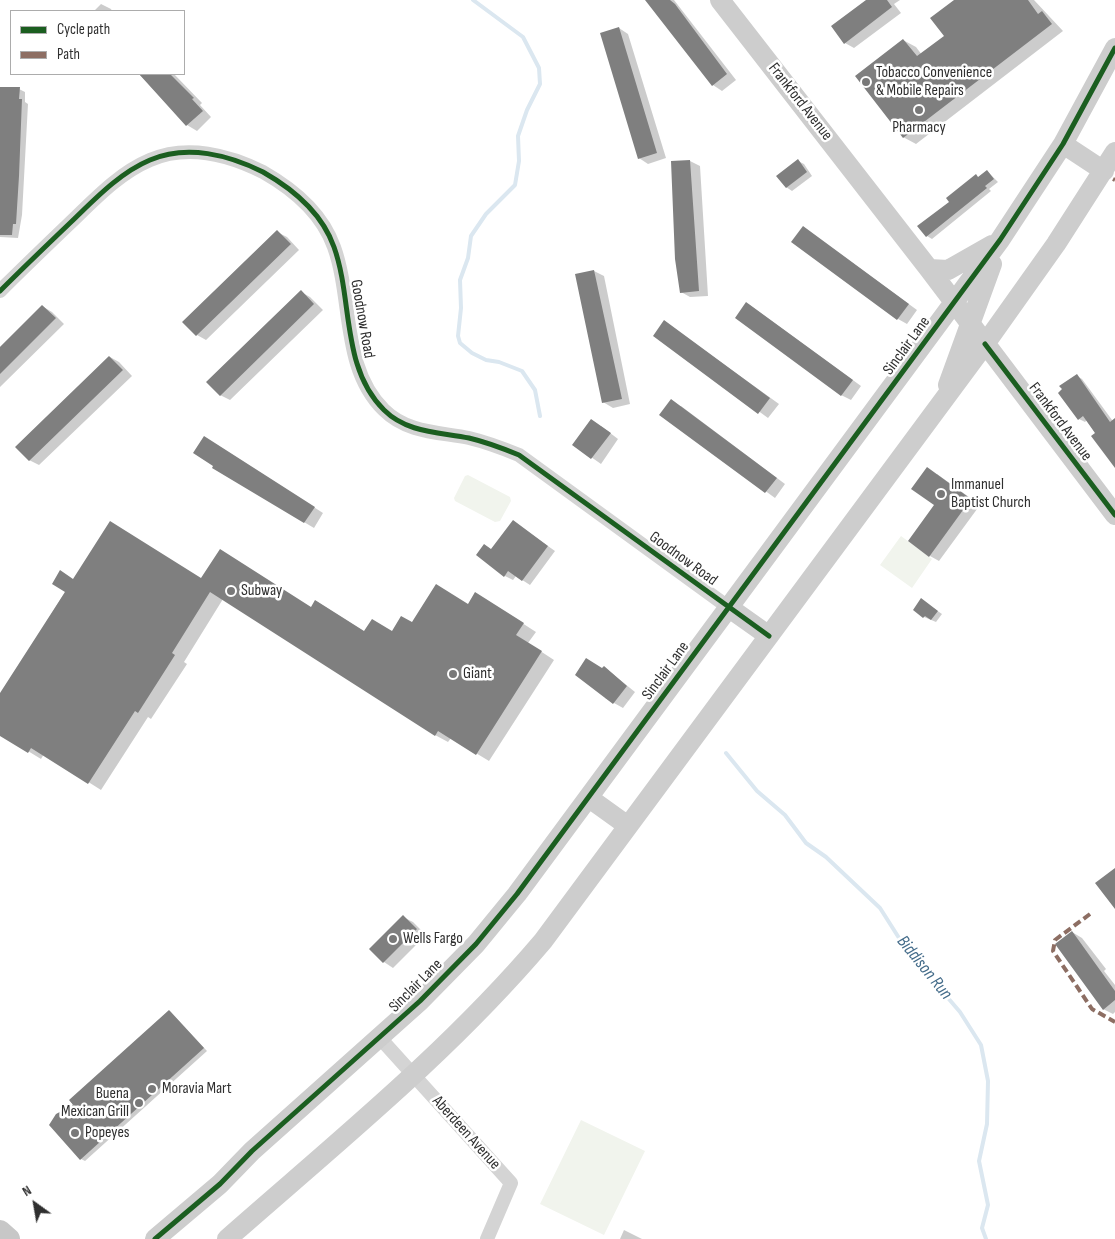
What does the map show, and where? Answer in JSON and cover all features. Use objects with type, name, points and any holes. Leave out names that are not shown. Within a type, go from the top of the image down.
[{"type":"main road","points":[[0,1231],[10,1239]]},
{"type":"street","name":"Frankford Avenue","points":[[720,0],[929,269],[1115,515]]},
{"type":"street","name":"Sinclair Lane","points":[[155,1239],[220,1184],[252,1151],[420,1001],[476,944],[517,894],[1000,240],[1063,144],[1115,48]]},
{"type":"street","points":[[1063,144],[1104,171]]},
{"type":"street","name":"Goodnow Road","points":[[0,290],[114,183],[151,159],[192,152],[216,154],[243,162],[272,177],[302,199],[322,222],[334,245],[341,270],[357,366],[370,392],[385,412],[405,425],[419,430],[469,438],[519,455],[728,607]]},
{"type":"street","points":[[227,1239],[414,1076],[472,1020],[519,969],[569,907],[985,344],[1056,244],[1115,152]]},
{"type":"street","points":[[929,269],[948,270],[1000,240]]},
{"type":"street","points":[[941,403],[1000,240]]},
{"type":"street","points":[[728,607],[769,636]]},
{"type":"street","points":[[589,798],[628,826]]},
{"type":"street","name":"Aberdeen Avenue","points":[[380,1038],[511,1183],[487,1239]]},
{"type":"shaded area","points":[[468,475],[510,497],[511,501],[500,521],[495,522],[455,501],[454,498],[465,476]]},
{"type":"shaded area","points":[[901,536],[932,559],[912,588],[880,565]]},
{"type":"shaded area","points":[[581,1120],[645,1151],[604,1235],[540,1204]]},
{"type":"building","points":[[645,0],[670,0],[675,4],[727,74],[712,86]]},
{"type":"building","points":[[866,0],[887,0],[892,7],[844,44],[831,26]]},
{"type":"building","points":[[954,0],[1028,0],[1038,14],[1042,11],[1052,24],[903,138],[855,76],[903,39],[917,56],[944,36],[930,18]]},
{"type":"building","points":[[619,27],[657,153],[638,159],[600,33]]},
{"type":"building","points":[[140,75],[171,75],[194,98],[192,99],[203,111],[186,126]]},
{"type":"building","points":[[0,87],[20,87],[19,99],[22,99],[16,224],[13,224],[12,235],[0,235]]},
{"type":"building","points":[[798,159],[807,172],[786,188],[776,176]]},
{"type":"building","points":[[690,160],[699,291],[680,293],[675,259],[671,161]]},
{"type":"building","points":[[987,170],[994,179],[985,186],[987,188],[926,237],[917,226],[949,202],[946,198],[976,174],[978,177]]},
{"type":"building","points":[[803,226],[909,304],[897,320],[791,242]]},
{"type":"building","points":[[277,230],[291,244],[196,336],[182,322]]},
{"type":"building","points":[[594,270],[622,399],[602,403],[575,274]]},
{"type":"building","points":[[301,290],[314,304],[220,396],[206,382]]},
{"type":"building","points":[[746,302],[853,380],[841,396],[735,318]]},
{"type":"building","points":[[42,305],[56,318],[0,374],[0,347]]},
{"type":"building","points":[[664,320],[770,398],[758,414],[653,336]]},
{"type":"building","points":[[109,356],[123,370],[29,461],[15,447]]},
{"type":"building","points":[[1077,374],[1110,422],[1115,418],[1115,468],[1091,436],[1095,433],[1083,416],[1078,420],[1058,393],[1062,389],[1059,386]]},
{"type":"building","points":[[671,399],[777,478],[765,493],[659,415]]},
{"type":"building","points":[[591,419],[611,433],[591,459],[572,445]]},
{"type":"building","points":[[204,436],[315,507],[304,523],[212,468],[213,466],[193,453]]},
{"type":"building","points":[[927,467],[971,499],[929,557],[908,541],[934,505],[911,489]]},
{"type":"building","points":[[513,520],[548,546],[522,581],[508,571],[504,577],[476,555],[484,544],[491,549]]},
{"type":"building","points":[[110,521],[201,578],[220,549],[311,607],[315,600],[364,631],[372,619],[392,631],[401,616],[412,622],[436,584],[468,604],[475,592],[524,623],[516,635],[542,651],[476,755],[438,731],[435,736],[210,592],[172,653],[175,655],[138,713],[135,711],[88,784],[31,748],[28,753],[0,736],[0,693],[65,592],[52,584],[60,570],[73,579]]},
{"type":"building","points":[[921,598],[938,611],[931,620],[925,616],[923,618],[913,610]]},
{"type":"building","points":[[586,658],[602,668],[604,666],[627,686],[613,704],[575,675]]},
{"type":"building","points":[[1115,868],[1115,909],[1095,883]]},
{"type":"building","name":"Wells Fargo","points":[[403,915],[417,929],[383,963],[369,949]]},
{"type":"building","points":[[1072,931],[1115,991],[1115,1000],[1103,1010],[1055,944]]},
{"type":"building","points":[[169,1010],[204,1048],[80,1160],[49,1125],[56,1114],[73,1105],[69,1100]]},
{"type":"waterway","name":"Biddison Run","points":[[473,0],[523,37],[539,68],[540,84],[527,110],[518,136],[519,161],[515,185],[486,214],[471,236],[468,258],[460,280],[461,308],[458,336],[460,343],[472,353],[486,360],[499,362],[522,371],[535,390],[540,416]]},
{"type":"waterway","name":"Biddison Run","points":[[726,753],[757,791],[785,815],[806,843],[826,857],[880,908],[906,949],[960,1012],[981,1045],[988,1081],[987,1124],[979,1161],[988,1205],[982,1228],[986,1239]]},
{"type":"marked path","points":[[1090,914],[1055,940],[1053,951],[1092,1009],[1115,1022]]},
{"type":"cycle path","points":[[155,1239],[220,1184],[252,1151],[420,1001],[476,944],[517,894],[1000,240],[1063,144],[1115,48]]},
{"type":"cycle path","points":[[0,291],[98,196],[139,165],[164,155],[193,152],[222,157],[250,166],[263,172],[295,194],[314,213],[329,235],[340,267],[354,354],[370,393],[384,410],[393,418],[413,427],[494,445],[519,455],[769,636]]},
{"type":"cycle path","points":[[985,344],[1115,515]]},
{"type":"place","name":"Tobacco Convenience & Mobile Repairs","points":[[866,82]]},
{"type":"place","name":"Pharmacy","points":[[919,110]]},
{"type":"place","name":"Immanuel Baptist Church","points":[[941,494]]},
{"type":"place","name":"Subway","points":[[231,591]]},
{"type":"place","name":"Giant","points":[[453,674]]},
{"type":"place","name":"Wells Fargo","points":[[393,939]]},
{"type":"place","name":"Moravia Mart","points":[[152,1089]]},
{"type":"place","name":"Buena Mexican Grill","points":[[139,1103]]},
{"type":"place","name":"Popeyes","points":[[75,1133]]}]
